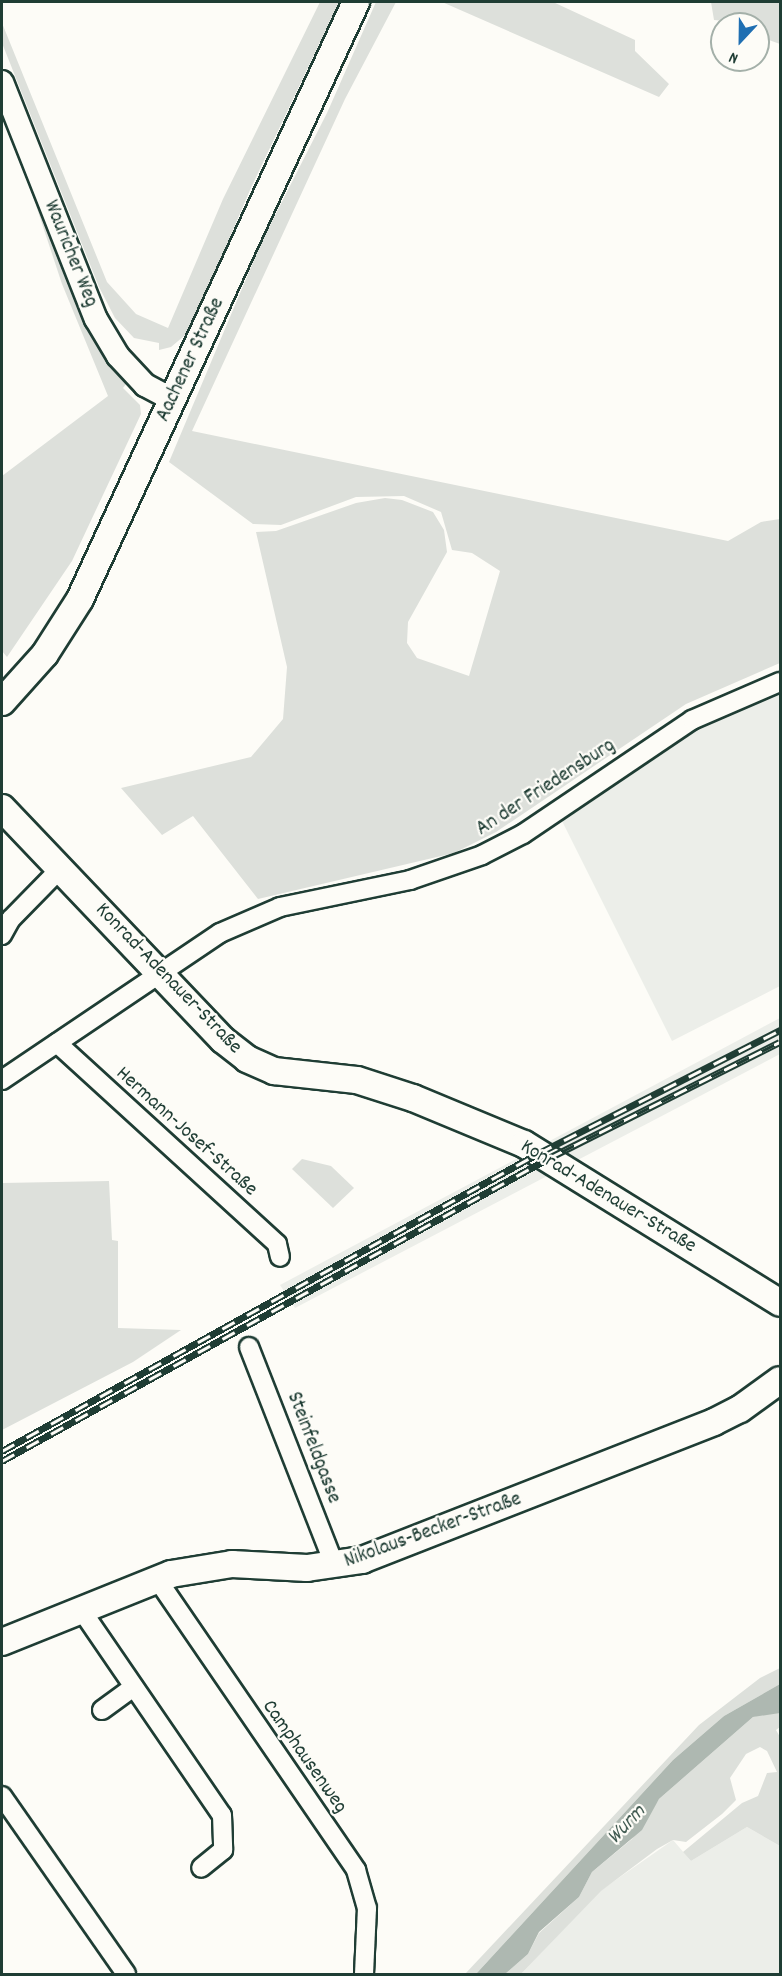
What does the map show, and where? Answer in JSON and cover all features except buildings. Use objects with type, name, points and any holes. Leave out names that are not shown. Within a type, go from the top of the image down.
[{"type":"main road","name":"Aachener Straße","points":[[2,702],[45,654],[73,611],[356,2]]},
{"type":"main road","name":"Konrad-Adenauer-Straße","points":[[2,808],[161,971],[223,1040],[247,1059],[273,1071],[357,1080],[413,1098],[513,1139],[566,1168],[780,1303]]},
{"type":"main road","name":"Nikolaus-Becker-Straße","points":[[2,1642],[80,1608],[157,1579],[232,1564],[335,1566],[362,1560],[444,1530],[704,1426],[740,1409],[780,1380]]},
{"type":"street","name":"Wauricher Weg","points":[[2,82],[96,319],[118,356],[145,385],[173,400]]},
{"type":"street","name":"An der Friedensburg","points":[[2,1080],[220,933],[280,907],[410,880],[482,855],[523,834],[692,720],[780,682]]},
{"type":"street","points":[[2,935],[11,919],[60,869]]},
{"type":"street","name":"Hermann-Josef-Straße","points":[[57,1043],[277,1244],[280,1257]]},
{"type":"street","name":"Steinfeldgasse","points":[[249,1347],[335,1566]]},
{"type":"street","name":"Camphausenweg","points":[[157,1579],[356,1870],[367,1908],[364,1974]]},
{"type":"street","points":[[80,1608],[222,1815],[223,1850],[201,1868]]},
{"type":"street","points":[[102,1710],[134,1687]]},
{"type":"street","points":[[2,1796],[116,1971]]},
{"type":"shaded area","points":[[320,2],[339,2],[250,190],[190,331],[171,347],[159,350],[159,343],[134,338],[115,318],[99,287],[2,43],[2,23],[107,282],[136,314],[168,328],[223,199]]},
{"type":"shaded area","points":[[376,2],[396,2],[345,99],[192,431],[728,541],[761,522],[780,519],[780,663],[686,704],[496,832],[454,853],[258,899],[193,816],[162,835],[121,788],[251,757],[283,719],[287,667],[256,532],[276,531],[356,503],[385,498],[402,500],[433,512],[444,530],[447,552],[408,622],[407,643],[417,658],[469,676],[500,571],[472,553],[452,550],[441,512],[404,496],[356,497],[281,525],[253,524],[169,462],[262,241],[327,113]]},
{"type":"shaded area","points":[[442,2],[553,2],[635,40],[635,51],[669,84],[659,97]]},
{"type":"shaded area","points":[[711,2],[780,2],[780,44],[770,40],[770,12],[713,12]]},
{"type":"shaded area","points":[[3,106],[97,347],[126,384],[123,388],[140,405],[141,414],[72,561],[7,657],[2,651],[2,476],[108,396],[62,284]]},
{"type":"shaded area","points":[[780,694],[780,986],[672,1041],[562,821],[690,732]]},
{"type":"shaded area","points":[[780,1018],[780,1054],[295,1308],[280,1285]]},
{"type":"shaded area","points":[[302,1159],[331,1166],[354,1188],[333,1208],[292,1169]]},
{"type":"shaded area","points":[[109,1181],[112,1240],[118,1241],[118,1328],[181,1330],[133,1362],[2,1430],[2,1183]]},
{"type":"shaded area","points":[[780,1668],[780,1684],[724,1716],[673,1760],[476,1974],[465,1974],[699,1725],[760,1678]]},
{"type":"shaded area","points":[[766,1713],[780,1713],[780,1727],[776,1730],[780,1737],[780,1846],[747,1827],[691,1861],[683,1852],[742,1803],[758,1796],[767,1773],[777,1772],[767,1751],[760,1747],[746,1754],[730,1778],[736,1800],[722,1814],[686,1842],[673,1840],[657,1849],[601,1891],[521,1974],[505,1974],[528,1954],[539,1933],[579,1897],[592,1872],[632,1839],[659,1799],[753,1717]]},
{"type":"shaded area","points":[[747,1827],[780,1846],[780,1974],[521,1974],[600,1891],[673,1840],[691,1861]]},
{"type":"water","name":"Wurm","points":[[780,1684],[780,1713],[753,1717],[659,1799],[642,1830],[592,1872],[579,1897],[539,1932],[528,1954],[505,1974],[476,1974],[673,1760],[724,1716]]},
{"type":"railway","points":[[2,1451],[539,1153],[780,1030]]},
{"type":"railway","points":[[2,1461],[549,1158],[780,1042]]}]
